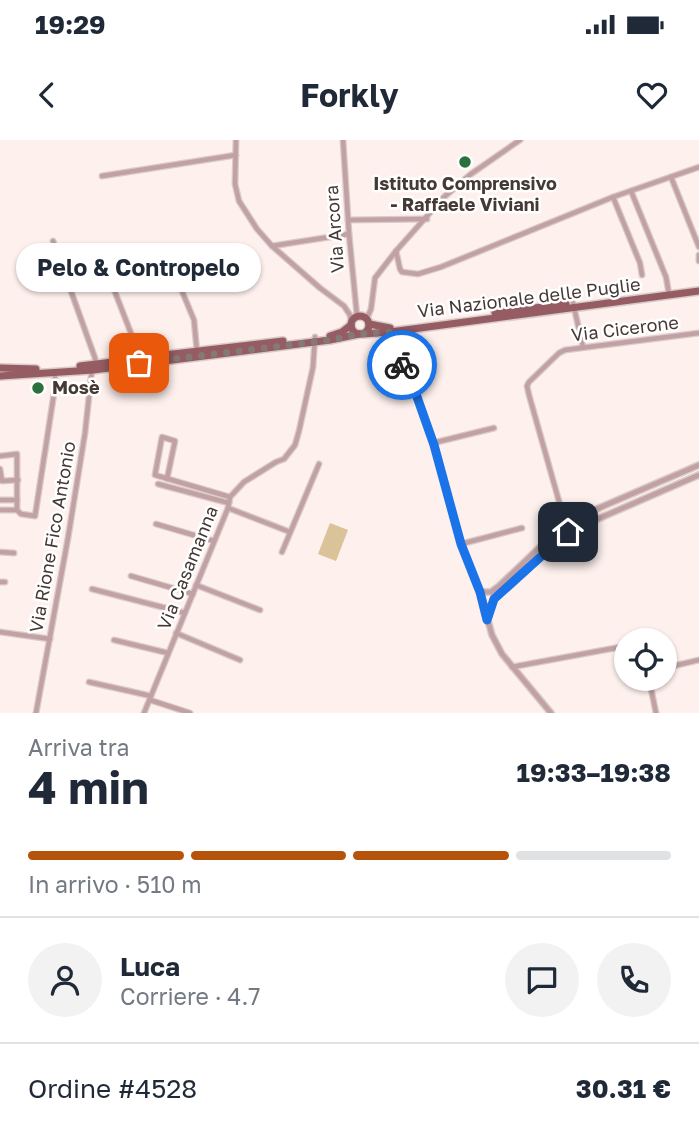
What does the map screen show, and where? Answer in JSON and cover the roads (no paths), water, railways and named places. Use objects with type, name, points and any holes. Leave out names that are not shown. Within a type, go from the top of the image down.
[{"type":"main road","name":"Via Nazionale delle Puglie","points":[[0,376],[344,338],[699,289]]},
{"type":"main road","points":[[362,316],[368,321],[368,330],[361,334],[354,332],[351,324],[353,318],[362,316]]},
{"type":"main road","name":"Via Nazionale delle Puglie","points":[[368,321],[390,330]]},
{"type":"main road","name":"Via Nazionale delle Puglie","points":[[315,340],[335,335],[351,324]]},
{"type":"main road","name":"Via Nazionale delle Puglie","points":[[0,368],[94,367]]},
{"type":"street","points":[[236,140],[235,184],[239,201],[272,246],[345,306],[351,324]]},
{"type":"street","name":"Via Arcora","points":[[343,140],[357,316]]},
{"type":"street","points":[[368,321],[375,278],[396,251],[444,197],[471,174],[520,140]]},
{"type":"street","points":[[102,176],[236,155]]},
{"type":"street","points":[[396,251],[402,272],[418,274],[613,197],[699,167]]},
{"type":"street","points":[[671,177],[699,247]]},
{"type":"street","points":[[631,191],[666,277],[669,293]]},
{"type":"street","points":[[613,197],[640,263],[642,275]]},
{"type":"street","points":[[348,220],[427,219]]},
{"type":"street","points":[[272,246],[349,234]]},
{"type":"street","points":[[53,241],[95,358],[94,367]]},
{"type":"street","points":[[699,255],[699,261]]},
{"type":"street","points":[[101,256],[141,360]]},
{"type":"street","points":[[169,260],[194,320],[197,354]]},
{"type":"street","points":[[573,306],[583,347]]},
{"type":"street","points":[[390,330],[399,360],[416,394],[433,443],[461,544],[497,645],[551,713]]},
{"type":"street","name":"Via Cicerone","points":[[568,519],[527,386],[531,379],[559,353],[571,348],[699,333]]},
{"type":"street","name":"Via Casamanna","points":[[144,713],[229,503],[244,482],[281,461],[295,444],[307,399],[315,340]]},
{"type":"street","name":"Via Rione Fico Antonio","points":[[37,713],[94,367]]},
{"type":"street","points":[[0,510],[17,510],[21,514],[35,516],[55,372]]},
{"type":"street","points":[[433,443],[494,428]]},
{"type":"street","points":[[167,479],[175,441],[162,438],[155,475],[229,503],[290,532]]},
{"type":"street","points":[[0,456],[18,454],[17,510]]},
{"type":"street","points":[[282,552],[318,464]]},
{"type":"street","points":[[480,592],[491,592],[499,586],[560,528],[561,521],[699,466]]},
{"type":"street","points":[[0,469],[1,481],[18,480]]},
{"type":"street","points":[[560,528],[569,531],[699,475]]},
{"type":"street","points":[[158,484],[229,503]]},
{"type":"street","points":[[0,500],[17,500]]},
{"type":"street","points":[[487,620],[494,599],[573,527],[568,519]]},
{"type":"street","points":[[156,524],[214,541]]},
{"type":"street","points":[[461,544],[522,528]]},
{"type":"street","points":[[0,552],[14,554]]},
{"type":"street","points":[[131,576],[192,594]]},
{"type":"street","points":[[196,585],[260,610]]},
{"type":"street","points":[[92,589],[185,613]]},
{"type":"street","points":[[0,632],[50,639]]},
{"type":"street","points":[[176,633],[240,660]]},
{"type":"street","points":[[114,640],[168,653]]},
{"type":"street","points":[[512,667],[614,648]]},
{"type":"street","points":[[677,665],[699,660]]},
{"type":"street","points":[[89,682],[150,698],[190,713]]},
{"type":"street","points":[[651,691],[656,713]]},
{"type":"place","name":"Istituto Comprensivo - Raffaele Viviani","points":[[465,162]]},
{"type":"place","name":"Pelo & Contropelo","points":[[139,363]]},
{"type":"place","name":"Mosè","points":[[38,388]]}]
